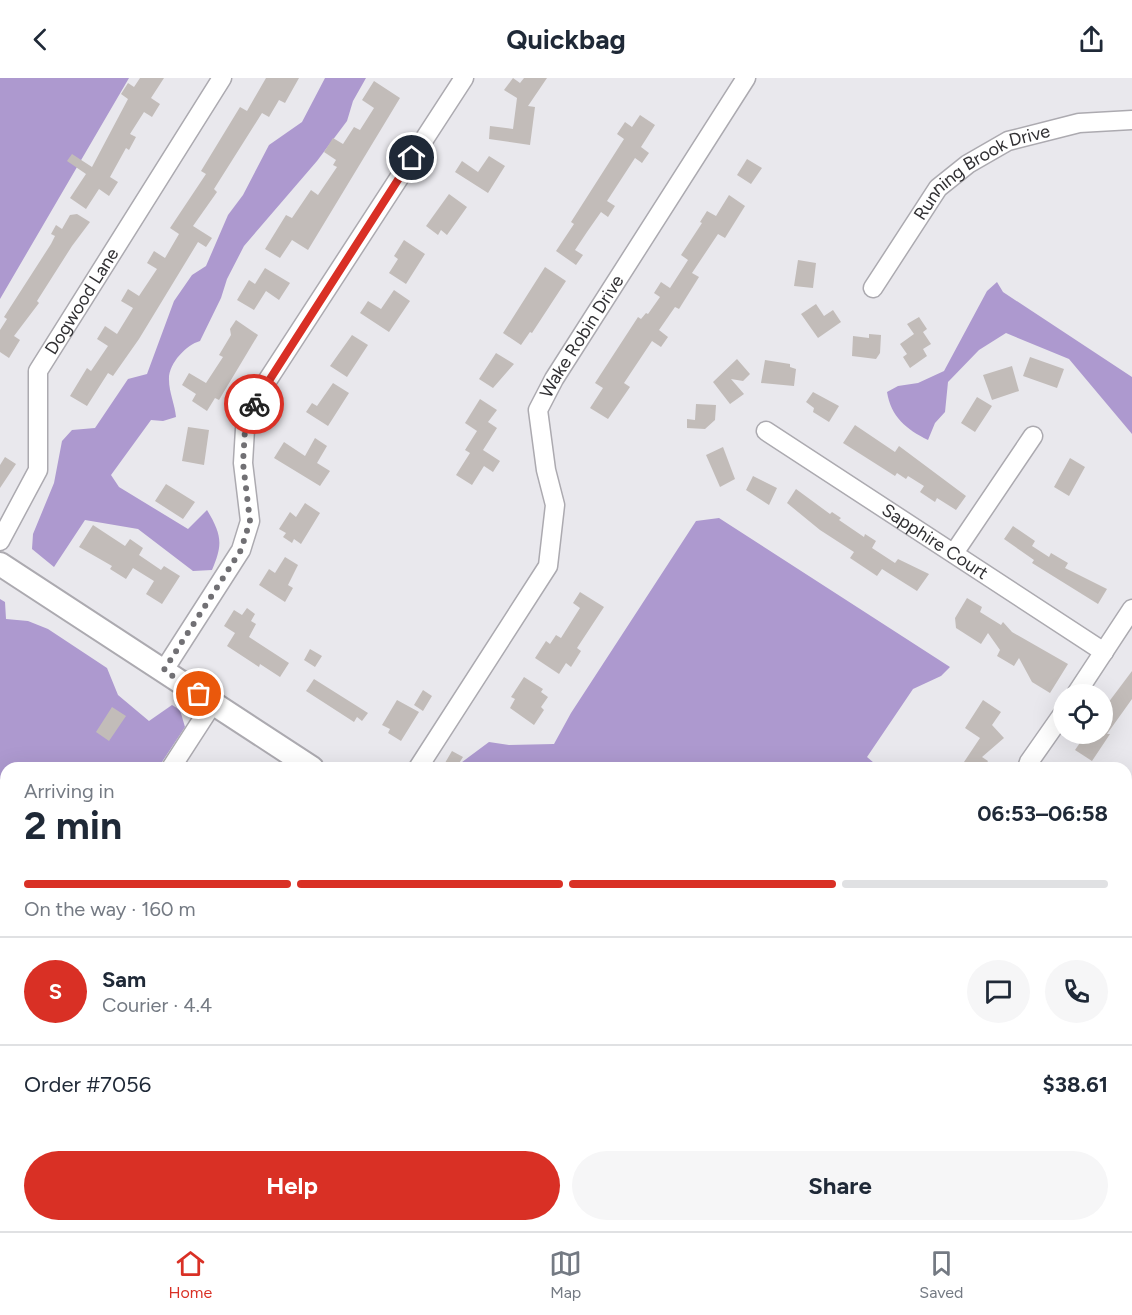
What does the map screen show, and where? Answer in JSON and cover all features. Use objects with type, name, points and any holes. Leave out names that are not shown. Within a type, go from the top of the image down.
[{"type":"main road","points":[[0,564],[303,762]]},
{"type":"street","name":"Dogwood Lane","points":[[0,541],[38,470],[38,371],[222,78]]},
{"type":"street","points":[[164,670],[241,550],[250,521],[243,463],[245,429],[256,398],[464,78]]},
{"type":"street","name":"Wake Robin Drive","points":[[422,762],[548,566],[555,505],[546,470],[538,410],[554,379],[746,78]]},
{"type":"street","name":"Running Brook Drive","points":[[873,288],[938,188],[968,164],[1008,141],[1079,123],[1132,120]]},
{"type":"street","name":"Sapphire Court","points":[[766,431],[1104,652]]},
{"type":"street","points":[[954,553],[1033,436]]},
{"type":"street","points":[[1083,684],[1132,609]]},
{"type":"street","points":[[175,762],[213,703]]},
{"type":"street","points":[[1029,762],[1053,728]]},
{"type":"shaded area","points":[[0,78],[129,78],[0,299]]},
{"type":"shaded area","points":[[325,78],[366,78],[353,101],[347,121],[317,161],[244,246],[200,341],[184,351],[171,368],[169,380],[176,417],[163,421],[151,420],[111,475],[119,487],[188,529],[207,510],[216,526],[219,540],[218,553],[212,570],[193,571],[138,529],[85,520],[54,567],[32,549],[33,534],[54,483],[62,441],[72,430],[95,428],[128,379],[147,374],[174,301],[192,275],[206,266],[228,215],[243,195],[269,145],[302,122]]},
{"type":"shaded area","points":[[997,282],[1003,292],[1132,377],[1132,434],[1069,359],[1006,333],[979,350],[948,382],[945,412],[935,423],[928,440],[906,427],[892,408],[887,392],[898,386],[918,383],[944,371],[987,291]]},
{"type":"shaded area","points":[[719,518],[950,667],[941,676],[913,689],[867,757],[873,762],[462,762],[489,742],[509,745],[554,744],[571,713],[696,521]]},
{"type":"shaded area","points":[[0,599],[5,602],[6,619],[28,621],[48,629],[107,668],[118,695],[149,721],[172,705],[180,710],[185,727],[162,762],[0,762]]},
{"type":"building","points":[[140,78],[164,78],[151,98],[160,104],[152,117],[144,112],[130,134],[136,137],[129,150],[126,148],[110,177],[118,182],[109,196],[99,189],[86,209],[70,198],[86,174],[67,161],[72,154],[92,167],[128,99],[121,94],[128,83],[134,87]]},
{"type":"building","points":[[266,78],[299,78],[285,103],[279,100],[269,117],[262,113],[214,189],[217,192],[193,226],[212,238],[206,247],[198,242],[139,339],[113,376],[108,373],[87,406],[70,396],[87,368],[91,371],[108,346],[97,339],[105,326],[117,334],[133,308],[121,301],[128,289],[139,296],[157,269],[147,263],[154,251],[165,258],[179,234],[170,228],[206,174],[201,171],[240,107],[247,111]]},
{"type":"building","points":[[513,78],[520,83],[524,78],[547,78],[528,106],[535,107],[530,145],[489,139],[490,126],[513,129],[517,98],[504,90]]},
{"type":"building","points":[[374,81],[400,98],[308,250],[292,240],[280,258],[265,249],[286,215],[292,218],[311,190],[318,195],[337,167],[333,165],[336,160],[324,152],[333,138],[343,144],[354,127],[360,130],[374,108],[362,100]]},
{"type":"building","points":[[640,115],[655,125],[641,147],[649,153],[642,163],[635,158],[607,201],[615,206],[608,217],[601,212],[575,250],[583,255],[576,265],[556,251],[574,224],[571,222],[624,139],[617,134],[625,122],[632,127]]},
{"type":"building","points":[[489,156],[505,166],[488,193],[455,172],[462,161],[478,172]]},
{"type":"building","points":[[747,159],[762,168],[751,184],[737,175]]},
{"type":"building","points":[[449,194],[467,207],[447,235],[441,230],[438,235],[426,226]]},
{"type":"building","points":[[729,195],[745,206],[725,238],[718,234],[692,273],[699,277],[679,309],[675,307],[659,330],[668,337],[661,347],[652,341],[624,383],[630,387],[608,419],[590,408],[603,388],[595,383],[638,317],[641,319],[646,313],[648,314],[660,297],[654,293],[661,282],[670,288],[688,260],[681,255],[702,223],[700,222],[707,211],[716,216]]},
{"type":"building","points":[[77,214],[90,222],[37,301],[39,303],[14,336],[20,340],[9,358],[0,352],[0,330],[7,319],[4,317],[51,244],[55,236],[51,234],[56,225],[62,229],[70,215]]},
{"type":"building","points":[[404,240],[425,254],[406,284],[389,273],[398,259],[394,256]]},
{"type":"building","points":[[798,260],[816,263],[813,288],[794,286]]},
{"type":"building","points":[[545,267],[566,281],[532,333],[530,332],[521,345],[503,333]]},
{"type":"building","points":[[265,268],[290,283],[279,300],[266,291],[254,310],[237,300],[249,280],[255,284]]},
{"type":"building","points":[[394,290],[410,301],[389,332],[360,313],[368,301],[381,309]]},
{"type":"building","points":[[816,304],[824,316],[833,310],[841,322],[818,338],[801,314]]},
{"type":"building","points":[[919,317],[927,329],[923,332],[931,344],[923,349],[927,356],[910,368],[903,357],[907,354],[900,344],[914,334],[907,324]]},
{"type":"building","points":[[236,320],[258,335],[219,400],[215,398],[207,411],[192,401],[196,394],[182,385],[189,373],[206,383],[223,357],[219,355],[231,335],[230,329]]},
{"type":"building","points":[[869,334],[881,335],[880,353],[876,359],[852,356],[853,336],[869,338]]},
{"type":"building","points":[[352,335],[368,345],[347,377],[330,366]]},
{"type":"building","points":[[496,353],[514,364],[493,388],[479,379]]},
{"type":"building","points":[[1030,357],[1064,369],[1057,388],[1023,376]]},
{"type":"building","points":[[737,359],[750,374],[743,381],[731,379],[744,394],[730,404],[713,382]]},
{"type":"building","points":[[765,360],[790,364],[790,367],[796,369],[794,386],[761,383]]},
{"type":"building","points":[[1012,366],[1019,391],[992,400],[983,375]]},
{"type":"building","points":[[333,383],[349,393],[328,426],[306,412],[312,403],[317,406]]},
{"type":"building","points":[[813,392],[839,406],[829,422],[813,412],[814,408],[806,402]]},
{"type":"building","points":[[977,397],[992,406],[975,432],[961,423]]},
{"type":"building","points":[[480,399],[497,410],[488,422],[497,428],[483,450],[500,461],[493,472],[484,466],[472,485],[456,475],[470,453],[465,450],[477,431],[465,423]]},
{"type":"building","points":[[696,404],[716,405],[715,420],[705,429],[687,428],[687,419],[695,420]]},
{"type":"building","points":[[855,425],[895,452],[899,446],[966,496],[956,510],[937,498],[935,502],[920,492],[924,486],[908,476],[906,479],[897,473],[895,476],[843,443]]},
{"type":"building","points":[[188,427],[209,430],[204,465],[182,461]]},
{"type":"building","points":[[315,438],[327,446],[317,463],[330,471],[320,486],[274,458],[284,442],[305,456]]},
{"type":"building","points":[[723,447],[735,479],[720,487],[706,455]]},
{"type":"building","points":[[5,457],[16,464],[0,488],[0,465]]},
{"type":"building","points":[[1070,458],[1085,467],[1069,496],[1054,487]]},
{"type":"building","points":[[753,476],[777,488],[769,505],[746,490]]},
{"type":"building","points":[[166,484],[195,502],[183,519],[155,501]]},
{"type":"building","points":[[796,489],[830,514],[832,512],[841,518],[839,520],[864,537],[865,534],[876,541],[872,548],[895,563],[898,559],[929,574],[917,591],[882,569],[877,576],[850,558],[854,552],[820,530],[787,503]]},
{"type":"building","points":[[305,503],[320,513],[301,544],[294,539],[292,543],[283,537],[286,533],[279,529],[290,512],[296,517]]},
{"type":"building","points":[[93,525],[125,546],[130,539],[143,548],[139,555],[161,570],[164,566],[180,576],[162,604],[146,594],[154,581],[133,568],[126,579],[110,569],[112,566],[79,547]]},
{"type":"building","points":[[1013,526],[1035,541],[1032,546],[1049,557],[1051,553],[1068,563],[1065,568],[1107,589],[1098,604],[1032,563],[1034,560],[1004,539]]},
{"type":"building","points":[[285,557],[298,565],[288,585],[293,588],[285,602],[259,585],[269,569],[275,573]]},
{"type":"building","points":[[580,592],[604,607],[577,648],[581,651],[571,667],[566,663],[559,674],[535,658],[546,641],[550,644],[556,635],[561,638],[580,608],[573,603]]},
{"type":"building","points":[[967,598],[982,607],[980,612],[1001,625],[1003,622],[1012,632],[1068,664],[1056,684],[1053,684],[1050,693],[1032,682],[1019,658],[1014,666],[997,656],[1000,650],[988,633],[981,644],[956,628],[955,618]]},
{"type":"building","points":[[247,608],[255,614],[251,621],[256,624],[249,637],[289,663],[280,677],[260,664],[259,667],[227,646],[235,633],[224,626],[234,610],[242,615]]},
{"type":"building","points":[[310,649],[322,656],[315,667],[304,660]]},
{"type":"building","points":[[1132,671],[1132,699],[1113,726],[1113,696]]},
{"type":"building","points":[[524,677],[543,689],[541,692],[548,697],[541,707],[544,710],[534,725],[510,708],[515,699],[511,697]]},
{"type":"building","points":[[314,679],[368,713],[362,721],[357,717],[354,722],[306,691]]},
{"type":"building","points":[[423,690],[432,696],[423,711],[414,705]]},
{"type":"building","points":[[397,700],[419,712],[401,741],[388,733],[390,729],[382,725]]},
{"type":"building","points":[[983,700],[1001,712],[992,725],[1004,738],[982,757],[987,762],[964,762],[980,738],[965,728]]},
{"type":"building","points":[[112,707],[126,716],[109,741],[96,732]]},
{"type":"building","points":[[1079,744],[1103,744],[1092,761],[1075,750]]},
{"type":"building","points":[[452,751],[463,757],[460,762],[446,762]]},
{"type":"way so far","points":[[199,694],[164,670],[241,550],[250,521],[243,463],[245,429],[254,404]]},
{"type":"route","points":[[254,404],[412,158]]}]
